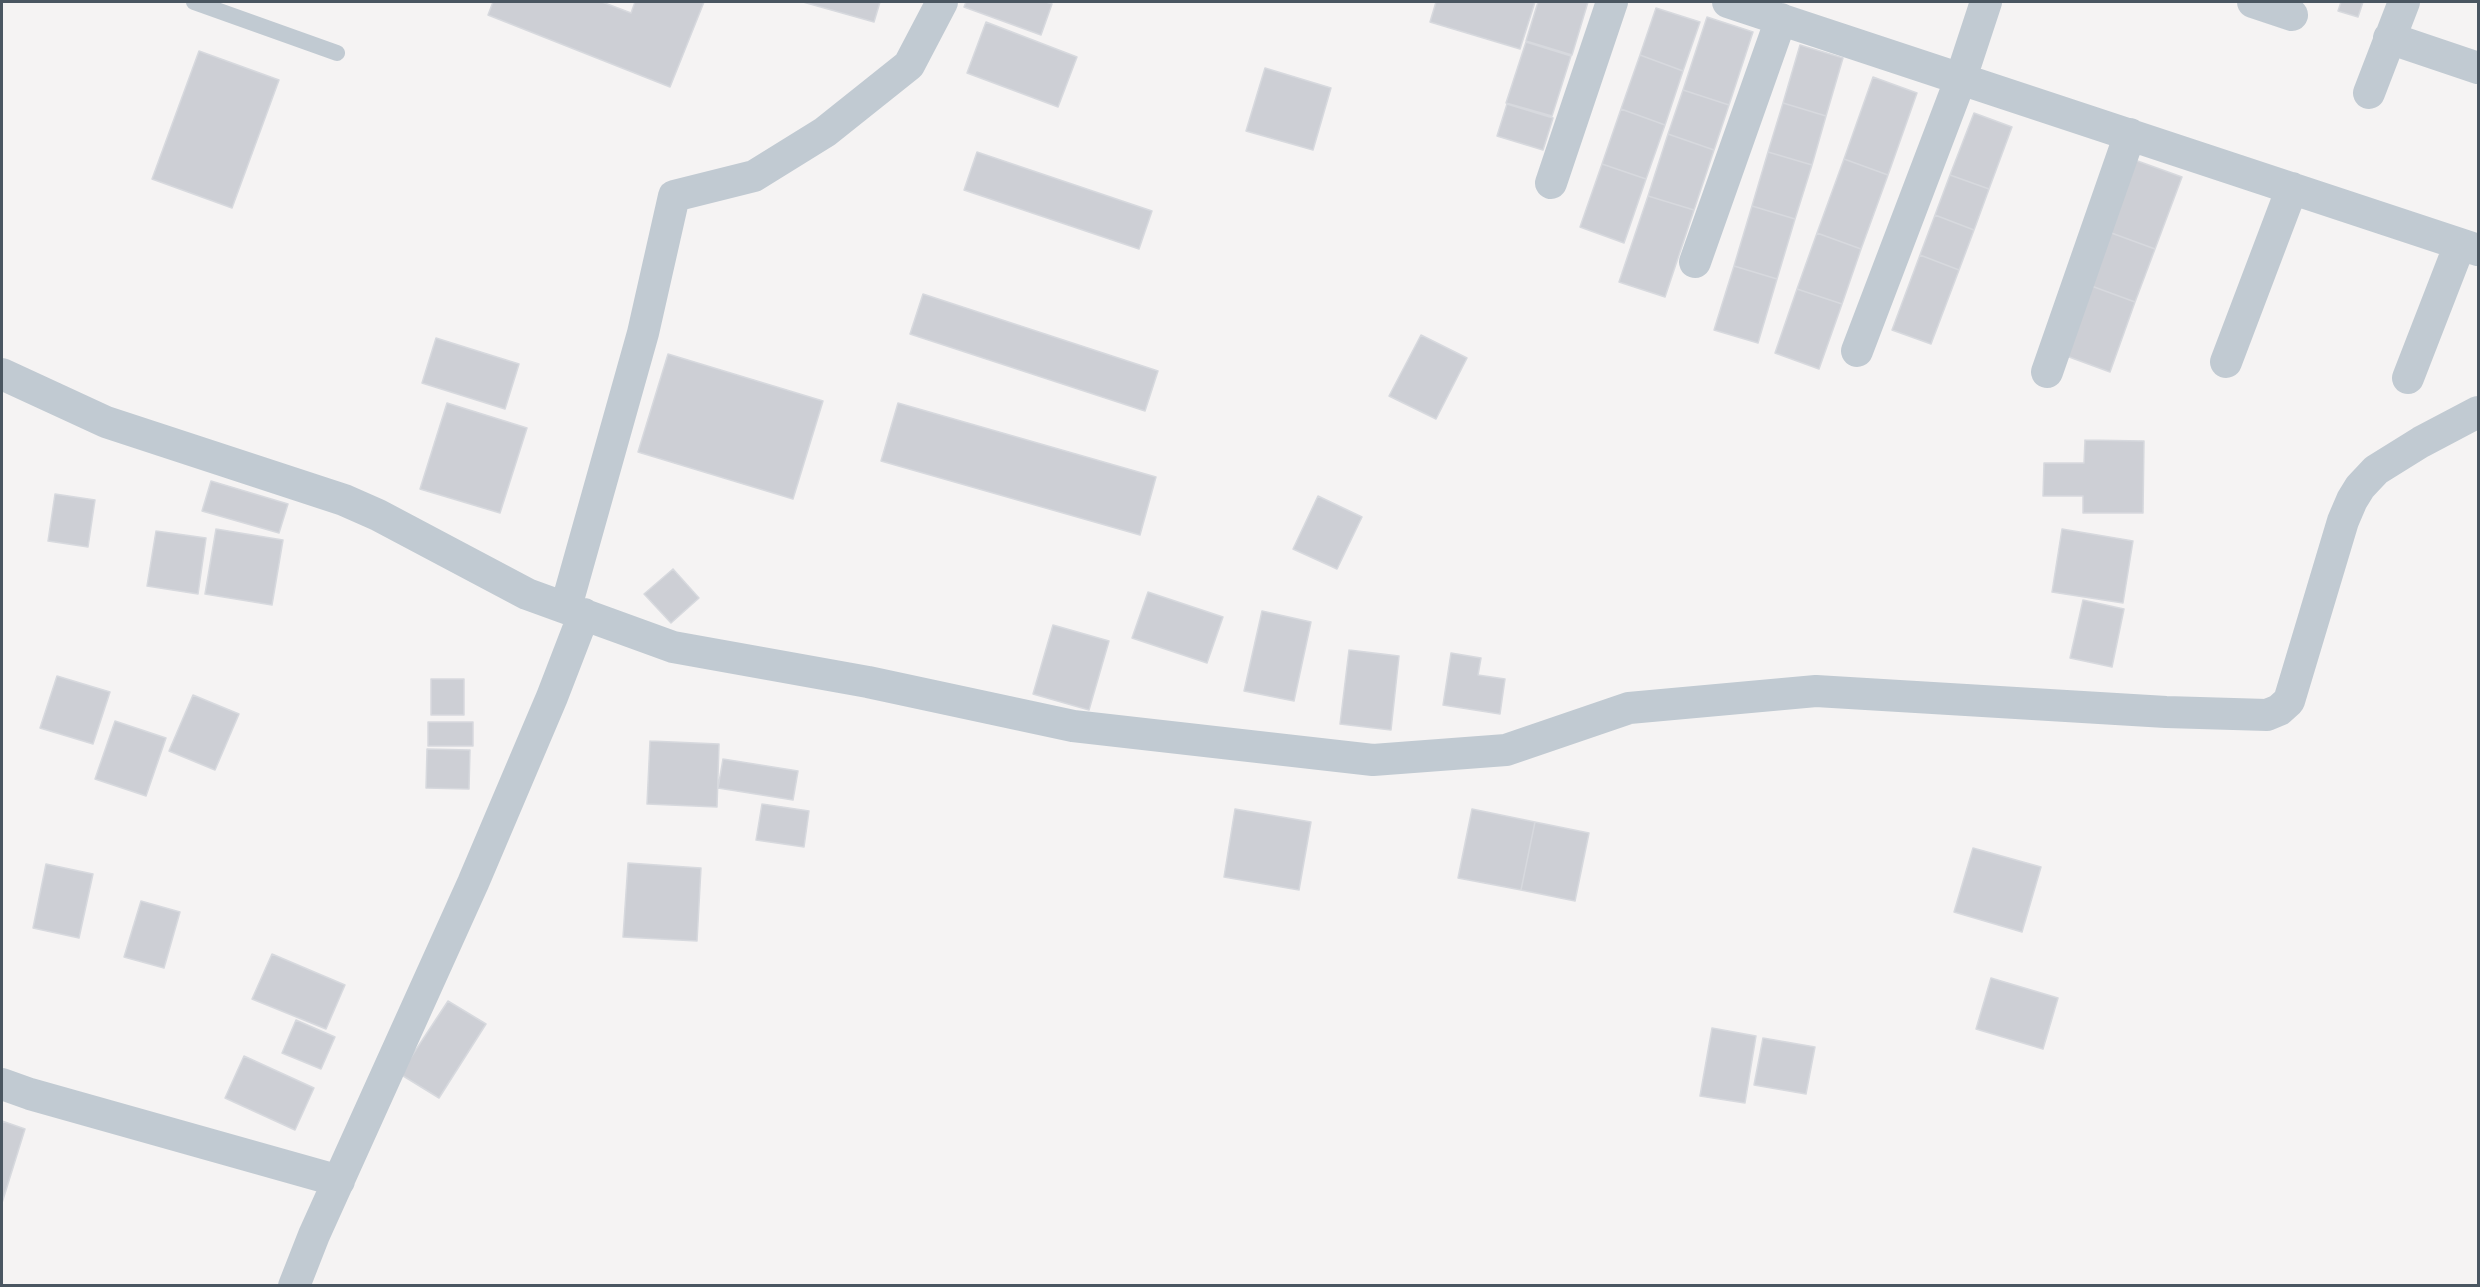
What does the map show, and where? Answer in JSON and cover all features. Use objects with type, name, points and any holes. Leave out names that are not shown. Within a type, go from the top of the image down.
[{"type":"street","points":[[294,1286],[473,883],[552,697],[643,333],[674,196],[754,176],[825,132],[909,65],[942,2]]},
{"type":"street","points":[[1551,183],[1612,2]]},
{"type":"street","points":[[1728,2],[2469,247],[2408,378]]},
{"type":"street","points":[[1857,351],[1961,78],[1986,2]]},
{"type":"street","points":[[2253,2],[2292,15]]},
{"type":"street","points":[[2369,93],[2404,2]]},
{"type":"street","points":[[1695,262],[1781,19]]},
{"type":"street","points":[[2389,38],[2478,68]]},
{"type":"street","points":[[2047,372],[2130,134]]},
{"type":"street","points":[[2226,362],[2292,188]]},
{"type":"street","points":[[2,374],[106,422],[344,500],[378,515],[527,594],[674,647],[868,682],[1072,726],[1372,760],[1506,750],[1629,708],[1816,691],[2166,712],[2267,715],[2279,710],[2289,701],[2343,521],[2360,487],[2376,470],[2421,442],[2478,412]]},
{"type":"street","points":[[2,1084],[339,1181]]},
{"type":"lane","points":[[194,2],[337,53]]},
{"type":"building","points":[[493,2],[602,2],[631,13],[635,2],[704,2],[670,87],[488,15]]},
{"type":"building","points":[[803,2],[880,2],[874,22]]},
{"type":"building","points":[[966,2],[1046,2],[1052,4],[1041,35],[964,7]]},
{"type":"building","points":[[1436,2],[1535,2],[1520,49],[1430,22]]},
{"type":"building","points":[[1538,2],[1588,2],[1572,55],[1526,41]]},
{"type":"building","points":[[2341,2],[2363,2],[2358,17],[2338,11]]},
{"type":"building","points":[[1656,8],[1700,22],[1683,71],[1640,55]]},
{"type":"building","points":[[1707,17],[1753,32],[1729,105],[1683,90]]},
{"type":"building","points":[[986,22],[1077,57],[1058,107],[967,73]]},
{"type":"building","points":[[1526,42],[1571,56],[1552,116],[1506,103]]},
{"type":"building","points":[[1800,45],[1843,58],[1826,116],[1783,103]]},
{"type":"building","points":[[199,51],[279,80],[232,208],[152,179]]},
{"type":"building","points":[[1640,55],[1683,71],[1665,125],[1621,109]]},
{"type":"building","points":[[1265,68],[1331,88],[1313,150],[1246,131]]},
{"type":"building","points":[[1873,77],[1917,93],[1888,175],[1844,159]]},
{"type":"building","points":[[1683,90],[1729,105],[1714,150],[1668,134]]},
{"type":"building","points":[[1783,103],[1826,116],[1812,165],[1768,152]]},
{"type":"building","points":[[1507,104],[1553,118],[1543,150],[1497,136]]},
{"type":"building","points":[[1621,109],[1665,125],[1646,179],[1602,164]]},
{"type":"building","points":[[1974,113],[2012,127],[1989,189],[1950,175]]},
{"type":"building","points":[[1668,134],[1714,150],[1694,210],[1648,196]]},
{"type":"building","points":[[977,152],[1152,211],[1139,249],[964,190]]},
{"type":"building","points":[[1768,152],[1812,165],[1795,219],[1752,206]]},
{"type":"building","points":[[1844,159],[1888,175],[1861,249],[1817,233]]},
{"type":"building","points":[[2132,159],[2182,177],[2155,249],[2106,231]]},
{"type":"building","points":[[1602,164],[1646,179],[1624,243],[1580,227]]},
{"type":"building","points":[[1950,175],[1989,189],[1974,230],[1935,215]]},
{"type":"building","points":[[1648,196],[1694,210],[1665,297],[1619,282]]},
{"type":"building","points":[[1752,206],[1795,219],[1777,279],[1734,266]]},
{"type":"building","points":[[1935,215],[1974,230],[1959,270],[1920,255]]},
{"type":"building","points":[[2106,231],[2155,249],[2135,302],[2086,284]]},
{"type":"building","points":[[1817,233],[1861,249],[1842,304],[1797,289]]},
{"type":"building","points":[[1920,255],[1959,270],[1931,344],[1892,330]]},
{"type":"building","points":[[1734,266],[1777,279],[1758,343],[1714,330]]},
{"type":"building","points":[[2086,284],[2135,302],[2110,372],[2061,354]]},
{"type":"building","points":[[1797,289],[1842,304],[1819,369],[1775,353]]},
{"type":"building","points":[[923,294],[1158,371],[1145,411],[910,334]]},
{"type":"building","points":[[1421,335],[1467,358],[1436,419],[1389,396]]},
{"type":"building","points":[[436,338],[519,364],[505,409],[422,383]]},
{"type":"building","points":[[668,354],[823,401],[793,499],[638,452]]},
{"type":"building","points":[[447,403],[527,428],[500,513],[420,489]]},
{"type":"building","points":[[898,403],[1156,477],[1140,535],[881,461]]},
{"type":"building","points":[[2085,440],[2144,441],[2143,513],[2083,513],[2083,496],[2043,496],[2044,463],[2084,463]]},
{"type":"building","points":[[211,481],[288,504],[279,533],[202,511]]},
{"type":"building","points":[[55,494],[95,500],[88,547],[48,541]]},
{"type":"building","points":[[1318,496],[1362,517],[1337,569],[1293,549]]},
{"type":"building","points":[[216,529],[283,540],[272,605],[205,594]]},
{"type":"building","points":[[2062,529],[2133,541],[2123,603],[2052,592]]},
{"type":"building","points":[[156,531],[206,538],[198,594],[147,586]]},
{"type":"building","points":[[673,569],[699,598],[671,623],[644,594]]},
{"type":"building","points":[[1148,592],[1223,617],[1207,663],[1132,638]]},
{"type":"building","points":[[2083,600],[2124,609],[2112,667],[2070,658]]},
{"type":"building","points":[[1262,611],[1311,622],[1294,701],[1244,691]]},
{"type":"building","points":[[1053,625],[1109,641],[1089,710],[1033,694]]},
{"type":"building","points":[[1349,650],[1399,656],[1391,730],[1340,724]]},
{"type":"building","points":[[1451,653],[1481,658],[1478,675],[1505,679],[1500,714],[1443,705]]},
{"type":"building","points":[[57,676],[110,692],[93,744],[40,728]]},
{"type":"building","points":[[431,679],[464,679],[464,715],[431,715]]},
{"type":"building","points":[[193,695],[239,714],[215,770],[169,751]]},
{"type":"building","points":[[115,721],[166,738],[146,796],[95,779]]},
{"type":"building","points":[[428,722],[473,722],[473,746],[428,746]]},
{"type":"building","points":[[650,741],[719,744],[717,807],[647,804]]},
{"type":"building","points":[[427,749],[470,750],[469,789],[426,788]]},
{"type":"building","points":[[723,759],[798,771],[793,800],[718,788]]},
{"type":"building","points":[[762,804],[809,811],[804,847],[756,840]]},
{"type":"building","points":[[1235,809],[1311,822],[1299,890],[1224,877]]},
{"type":"building","points":[[1472,809],[1535,822],[1521,890],[1458,878]]},
{"type":"building","points":[[1535,822],[1589,833],[1575,901],[1521,890]]},
{"type":"building","points":[[1973,848],[2041,867],[2022,932],[1954,912]]},
{"type":"building","points":[[628,863],[701,868],[697,941],[623,937]]},
{"type":"building","points":[[46,864],[93,874],[79,938],[33,928]]},
{"type":"building","points":[[141,901],[180,912],[164,968],[124,957]]},
{"type":"building","points":[[272,954],[345,985],[326,1029],[252,999]]},
{"type":"building","points":[[1991,978],[2058,998],[2043,1049],[1976,1029]]},
{"type":"building","points":[[448,1001],[486,1024],[439,1098],[400,1074]]},
{"type":"building","points":[[296,1020],[335,1037],[321,1069],[282,1053]]},
{"type":"building","points":[[1712,1028],[1756,1036],[1745,1103],[1700,1096]]},
{"type":"building","points":[[1763,1038],[1815,1047],[1806,1094],[1754,1085]]},
{"type":"building","points":[[244,1056],[314,1088],[295,1130],[225,1098]]},
{"type":"building","points":[[2,1121],[25,1129],[2,1203]]}]
